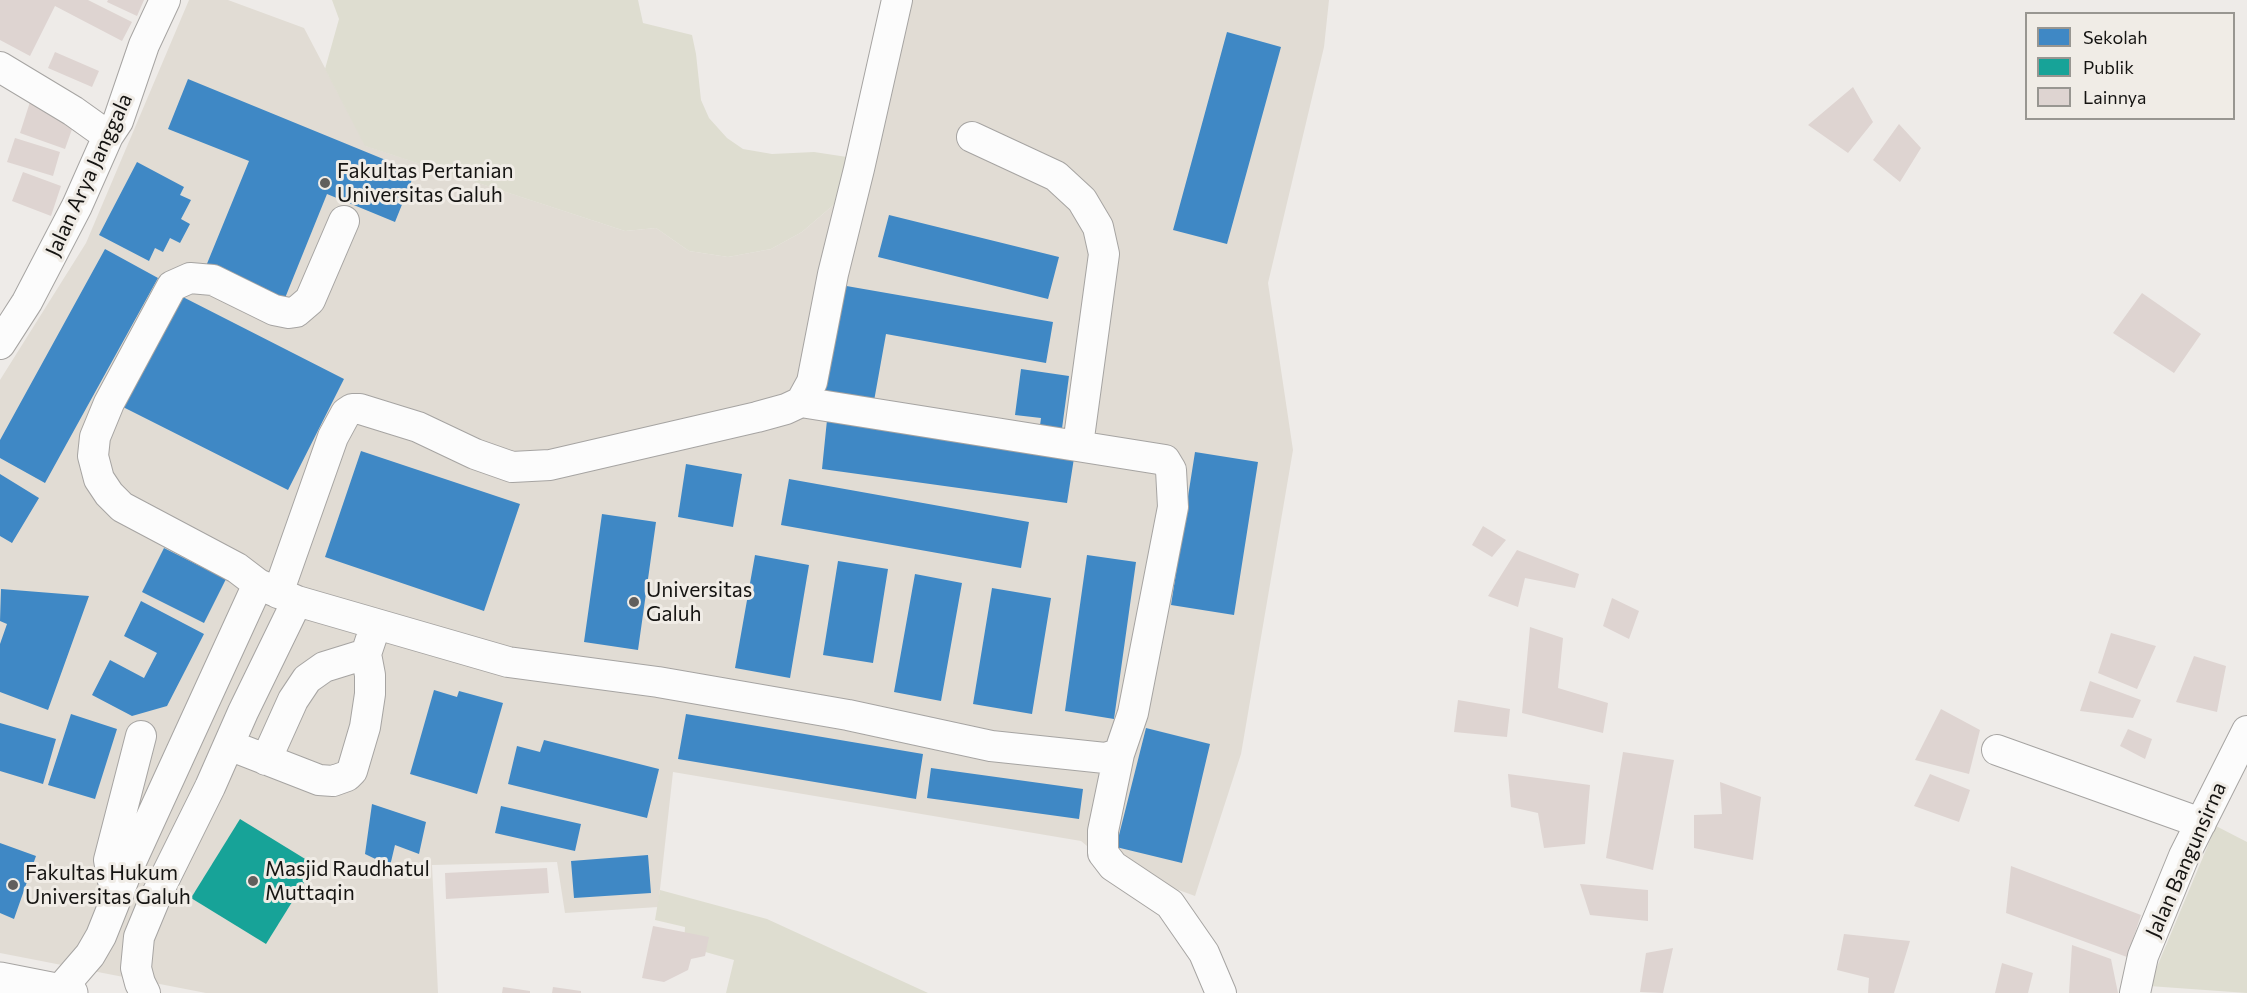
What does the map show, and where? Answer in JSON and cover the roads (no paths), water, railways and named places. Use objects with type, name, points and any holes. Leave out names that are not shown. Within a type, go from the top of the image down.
[{"type":"highway","points":[[0,979],[65,992]]},
{"type":"street","name":"Jalan Arya Janggala","points":[[0,344],[52,257],[108,136],[118,121],[144,45],[165,0]]},
{"type":"street","points":[[801,402],[812,382],[833,274],[897,0]]},
{"type":"street","points":[[0,67],[108,136]]},
{"type":"street","points":[[972,137],[1056,176],[1082,200],[1098,227],[1104,254],[1078,445]]},
{"type":"street","points":[[344,221],[310,300],[296,312],[274,310],[213,280],[190,278],[172,286],[109,403],[96,437],[93,456],[99,479],[109,494],[123,507],[237,568],[277,593],[508,662],[658,682],[803,707],[991,746],[1106,758],[1119,754]]},
{"type":"street","points":[[145,993],[136,968],[139,937],[229,745],[277,593],[333,437],[346,413],[352,409],[360,410],[418,427],[476,454],[512,466],[550,465],[758,417],[801,402],[1165,460],[1171,470],[1173,507],[1133,713],[1119,754],[1103,831],[1103,853],[1113,866],[1170,904],[1204,953],[1221,993]]},
{"type":"street","points":[[65,992],[90,956],[119,893],[277,593]]},
{"type":"street","points":[[229,745],[319,780],[341,780],[352,771],[365,727],[370,694],[370,675],[366,654],[376,624]]},
{"type":"street","points":[[266,760],[293,700],[307,679],[324,667],[366,654]]},
{"type":"street","name":"Jalan Bangunsirna","points":[[2135,993],[2143,956],[2184,856],[2247,731]]},
{"type":"street","points":[[119,893],[113,881],[109,860],[141,736]]},
{"type":"street","points":[[1997,750],[2201,823]]},
{"type":"place","name":"Fakultas Pertanian Universitas Galuh","points":[[325,183]]},
{"type":"place","name":"Universitas Galuh","points":[[634,602]]},
{"type":"place","name":"Masjid Raudhatul Muttaqin","points":[[253,881]]},
{"type":"place","name":"Fakultas Hukum Universitas Galuh","points":[[13,885]]}]
